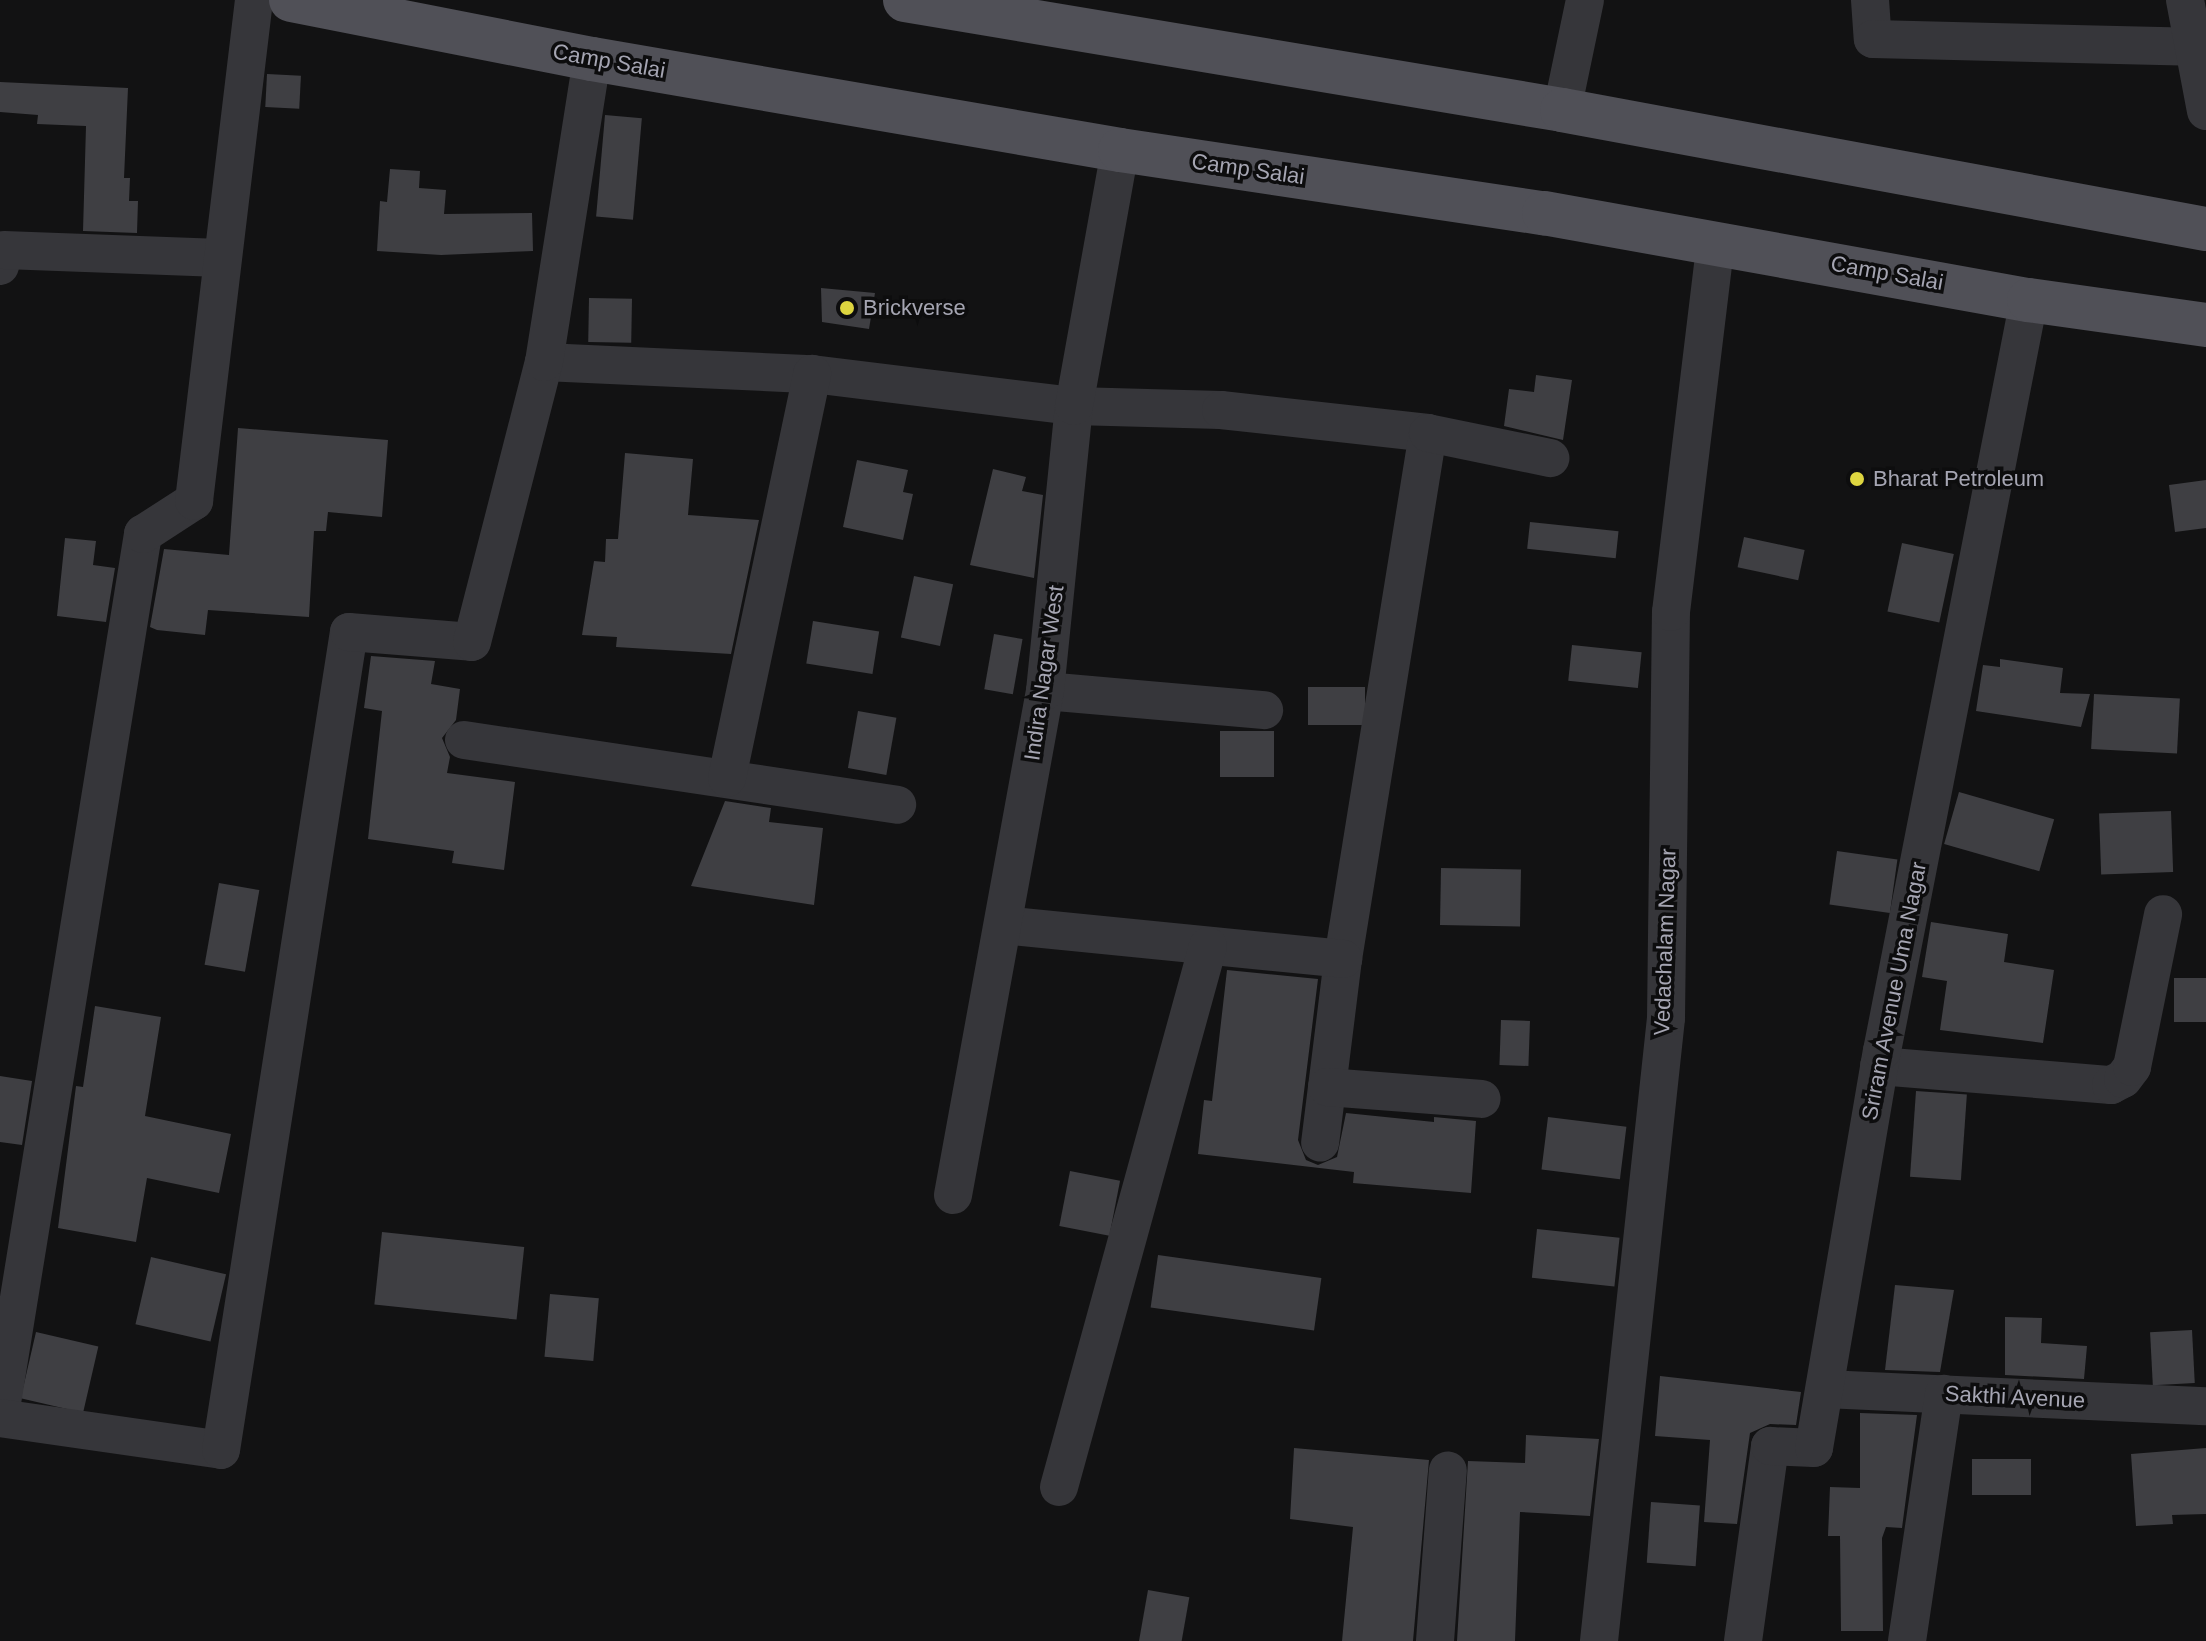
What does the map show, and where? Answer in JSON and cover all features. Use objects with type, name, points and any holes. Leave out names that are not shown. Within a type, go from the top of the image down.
[{"type":"main road","name":"Camp Salai","points":[[291,0],[592,59],[1120,150],[1716,242],[2029,300],[2206,325]]},
{"type":"main road","points":[[905,0],[1562,110],[2206,229]]},
{"type":"street","points":[[254,0],[194,501],[143,534],[0,1417],[221,1450],[349,632],[472,642],[544,362],[592,59]]},
{"type":"street","points":[[1562,110],[1585,0]]},
{"type":"street","points":[[1870,0],[1873,39],[2192,47]]},
{"type":"street","points":[[2185,0],[2206,111]]},
{"type":"street","name":"Indira Nagar West","points":[[953,1195],[1045,691],[1074,406],[1120,150]]},
{"type":"street","name":"Vedachalam Nagar","points":[[1599,1641],[1666,1018],[1671,612],[1716,242]]},
{"type":"street","points":[[0,266],[4,250],[221,258]]},
{"type":"street","name":"Sriram Avenue Uma Nagar","points":[[1743,1641],[1770,1446],[1814,1448],[1879,1066],[2029,300]]},
{"type":"street","points":[[544,362],[812,374],[1074,406],[1221,410],[1428,433],[1550,458]]},
{"type":"street","points":[[727,778],[812,374]]},
{"type":"street","points":[[1320,1143],[1343,959],[1428,433]]},
{"type":"street","points":[[1045,691],[1264,710]]},
{"type":"street","points":[[464,740],[897,805]]},
{"type":"street","points":[[1879,1066],[2111,1085],[2123,1079],[2132,1067],[2163,914]]},
{"type":"street","points":[[1003,925],[1343,959]]},
{"type":"street","points":[[1059,1487],[1208,946]]},
{"type":"street","points":[[1327,1087],[1482,1099]]},
{"type":"street","name":"Sakthi Avenue","points":[[1825,1389],[2206,1406]]},
{"type":"street","points":[[1907,1641],[1944,1394]]},
{"type":"street","points":[[1435,1641],[1448,1470]]},
{"type":"building","points":[[267,74],[301,76],[299,109],[265,107]]},
{"type":"building","points":[[0,82],[128,88],[124,178],[130,178],[129,201],[138,201],[137,233],[83,231],[86,126],[37,124],[38,115],[0,112]]},
{"type":"building","points":[[605,115],[642,118],[633,220],[596,217]]},
{"type":"building","points":[[390,169],[420,171],[419,188],[446,190],[444,214],[532,213],[533,251],[441,255],[377,251],[380,201],[387,202]]},
{"type":"building","name":"Brickverse","points":[[821,288],[875,293],[869,329],[822,322]]},
{"type":"building","points":[[589,298],[632,299],[631,343],[588,342]]},
{"type":"building","points":[[1536,375],[1572,380],[1563,440],[1504,426],[1509,389],[1534,392]]},
{"type":"building","points":[[238,428],[388,440],[382,517],[328,512],[326,531],[314,531],[309,617],[208,610],[205,635],[157,630],[150,627],[164,549],[229,555]]},
{"type":"building","points":[[625,453],[693,459],[688,515],[759,520],[731,654],[616,647],[617,637],[582,635],[594,561],[605,562],[606,539],[618,539]]},
{"type":"building","points":[[857,460],[908,470],[903,492],[913,494],[903,540],[843,527]]},
{"type":"building","points":[[993,469],[1026,477],[1022,491],[1043,495],[1034,578],[970,565]]},
{"type":"building","points":[[2206,480],[2206,528],[2175,532],[2169,485]]},
{"type":"building","points":[[1530,522],[1619,531],[1616,558],[1527,549]]},
{"type":"building","points":[[1744,537],[1805,550],[1798,580],[1738,567]]},
{"type":"building","points":[[65,538],[96,541],[93,565],[115,568],[106,622],[57,616]]},
{"type":"building","points":[[1902,543],[1954,554],[1939,622],[1887,611]]},
{"type":"building","points":[[914,576],[953,584],[940,646],[901,638]]},
{"type":"building","points":[[813,621],[879,631],[872,674],[806,663]]},
{"type":"building","points":[[994,634],[1023,639],[1013,694],[984,689]]},
{"type":"building","points":[[1572,645],[1642,652],[1638,688],[1568,681]]},
{"type":"building","points":[[371,656],[435,661],[431,684],[460,689],[456,720],[442,738],[450,757],[447,773],[515,782],[504,870],[452,863],[454,851],[368,839],[382,711],[364,708]]},
{"type":"building","points":[[2000,659],[2063,668],[2060,693],[2090,694],[2081,727],[1976,711],[1983,665],[2000,667]]},
{"type":"building","points":[[1308,687],[1365,687],[1365,725],[1308,725]]},
{"type":"building","points":[[2094,694],[2180,699],[2177,753],[2091,749]]},
{"type":"building","points":[[858,711],[896,718],[886,775],[848,768]]},
{"type":"building","points":[[1220,731],[1274,731],[1274,777],[1220,777]]},
{"type":"building","points":[[1959,792],[2054,819],[2039,871],[1944,844]]},
{"type":"building","points":[[725,801],[771,808],[769,822],[823,828],[814,905],[691,886]]},
{"type":"building","points":[[2171,811],[2173,872],[2101,874],[2099,814]]},
{"type":"building","points":[[1837,851],[1897,859],[1890,913],[1829,904]]},
{"type":"building","points":[[1441,868],[1521,869],[1520,926],[1440,925]]},
{"type":"building","points":[[219,883],[259,890],[245,972],[205,965]]},
{"type":"building","points":[[1931,922],[2008,934],[2004,962],[2054,970],[2043,1043],[1940,1030],[1947,981],[1922,977]]},
{"type":"building","points":[[1227,970],[1318,979],[1298,1140],[1306,1160],[1318,1165],[1337,1157],[1346,1113],[1434,1122],[1434,1117],[1476,1121],[1471,1193],[1353,1183],[1354,1172],[1198,1154],[1204,1100],[1212,1101]]},
{"type":"building","points":[[2174,978],[2206,978],[2206,1022],[2174,1022]]},
{"type":"building","points":[[95,1006],[161,1017],[145,1116],[231,1134],[219,1193],[147,1178],[136,1242],[58,1228],[76,1086],[83,1087]]},
{"type":"building","points":[[1501,1020],[1530,1021],[1528,1066],[1499,1065]]},
{"type":"building","points":[[0,1076],[32,1081],[22,1145],[0,1142]]},
{"type":"building","points":[[1916,1091],[1967,1095],[1961,1180],[1910,1177]]},
{"type":"building","points":[[1548,1117],[1626,1127],[1620,1179],[1542,1170]]},
{"type":"building","points":[[1070,1171],[1120,1181],[1109,1236],[1059,1226]]},
{"type":"building","points":[[1537,1229],[1620,1238],[1614,1286],[1532,1278]]},
{"type":"building","points":[[382,1232],[524,1247],[517,1320],[374,1305]]},
{"type":"building","points":[[1158,1255],[1321,1278],[1314,1330],[1151,1307]]},
{"type":"building","points":[[151,1257],[226,1274],[211,1342],[135,1324]]},
{"type":"building","points":[[1895,1285],[1954,1290],[1940,1372],[1885,1370]]},
{"type":"building","points":[[550,1294],[599,1298],[593,1361],[545,1357]]},
{"type":"building","points":[[2005,1317],[2042,1318],[2041,1343],[2087,1346],[2084,1379],[2005,1375]]},
{"type":"building","points":[[2192,1330],[2195,1383],[2153,1385],[2150,1332]]},
{"type":"building","points":[[36,1332],[98,1346],[83,1413],[21,1398]]},
{"type":"building","points":[[1660,1376],[1801,1392],[1796,1425],[1770,1424],[1750,1433],[1737,1524],[1704,1522],[1710,1440],[1655,1436]]},
{"type":"building","points":[[1860,1413],[1917,1415],[1902,1528],[1886,1527],[1882,1538],[1883,1631],[1841,1631],[1840,1536],[1828,1536],[1830,1487],[1860,1488]]},
{"type":"building","points":[[1526,1435],[1599,1439],[1590,1516],[1520,1512],[1515,1641],[1457,1641],[1468,1461],[1525,1463]]},
{"type":"building","points":[[1294,1448],[1429,1460],[1413,1641],[1342,1641],[1353,1527],[1290,1519]]},
{"type":"building","points":[[2206,1448],[2206,1514],[2172,1515],[2173,1524],[2136,1526],[2131,1454]]},
{"type":"building","points":[[1972,1459],[2031,1459],[2031,1495],[1972,1495]]},
{"type":"building","points":[[1651,1502],[1700,1505],[1696,1566],[1647,1563]]},
{"type":"building","points":[[1148,1590],[1189,1597],[1182,1641],[1139,1641]]},
{"type":"place","name":"Brickverse","points":[[847,308]]},
{"type":"place","name":"Bharat Petroleum","points":[[1857,479]]}]
